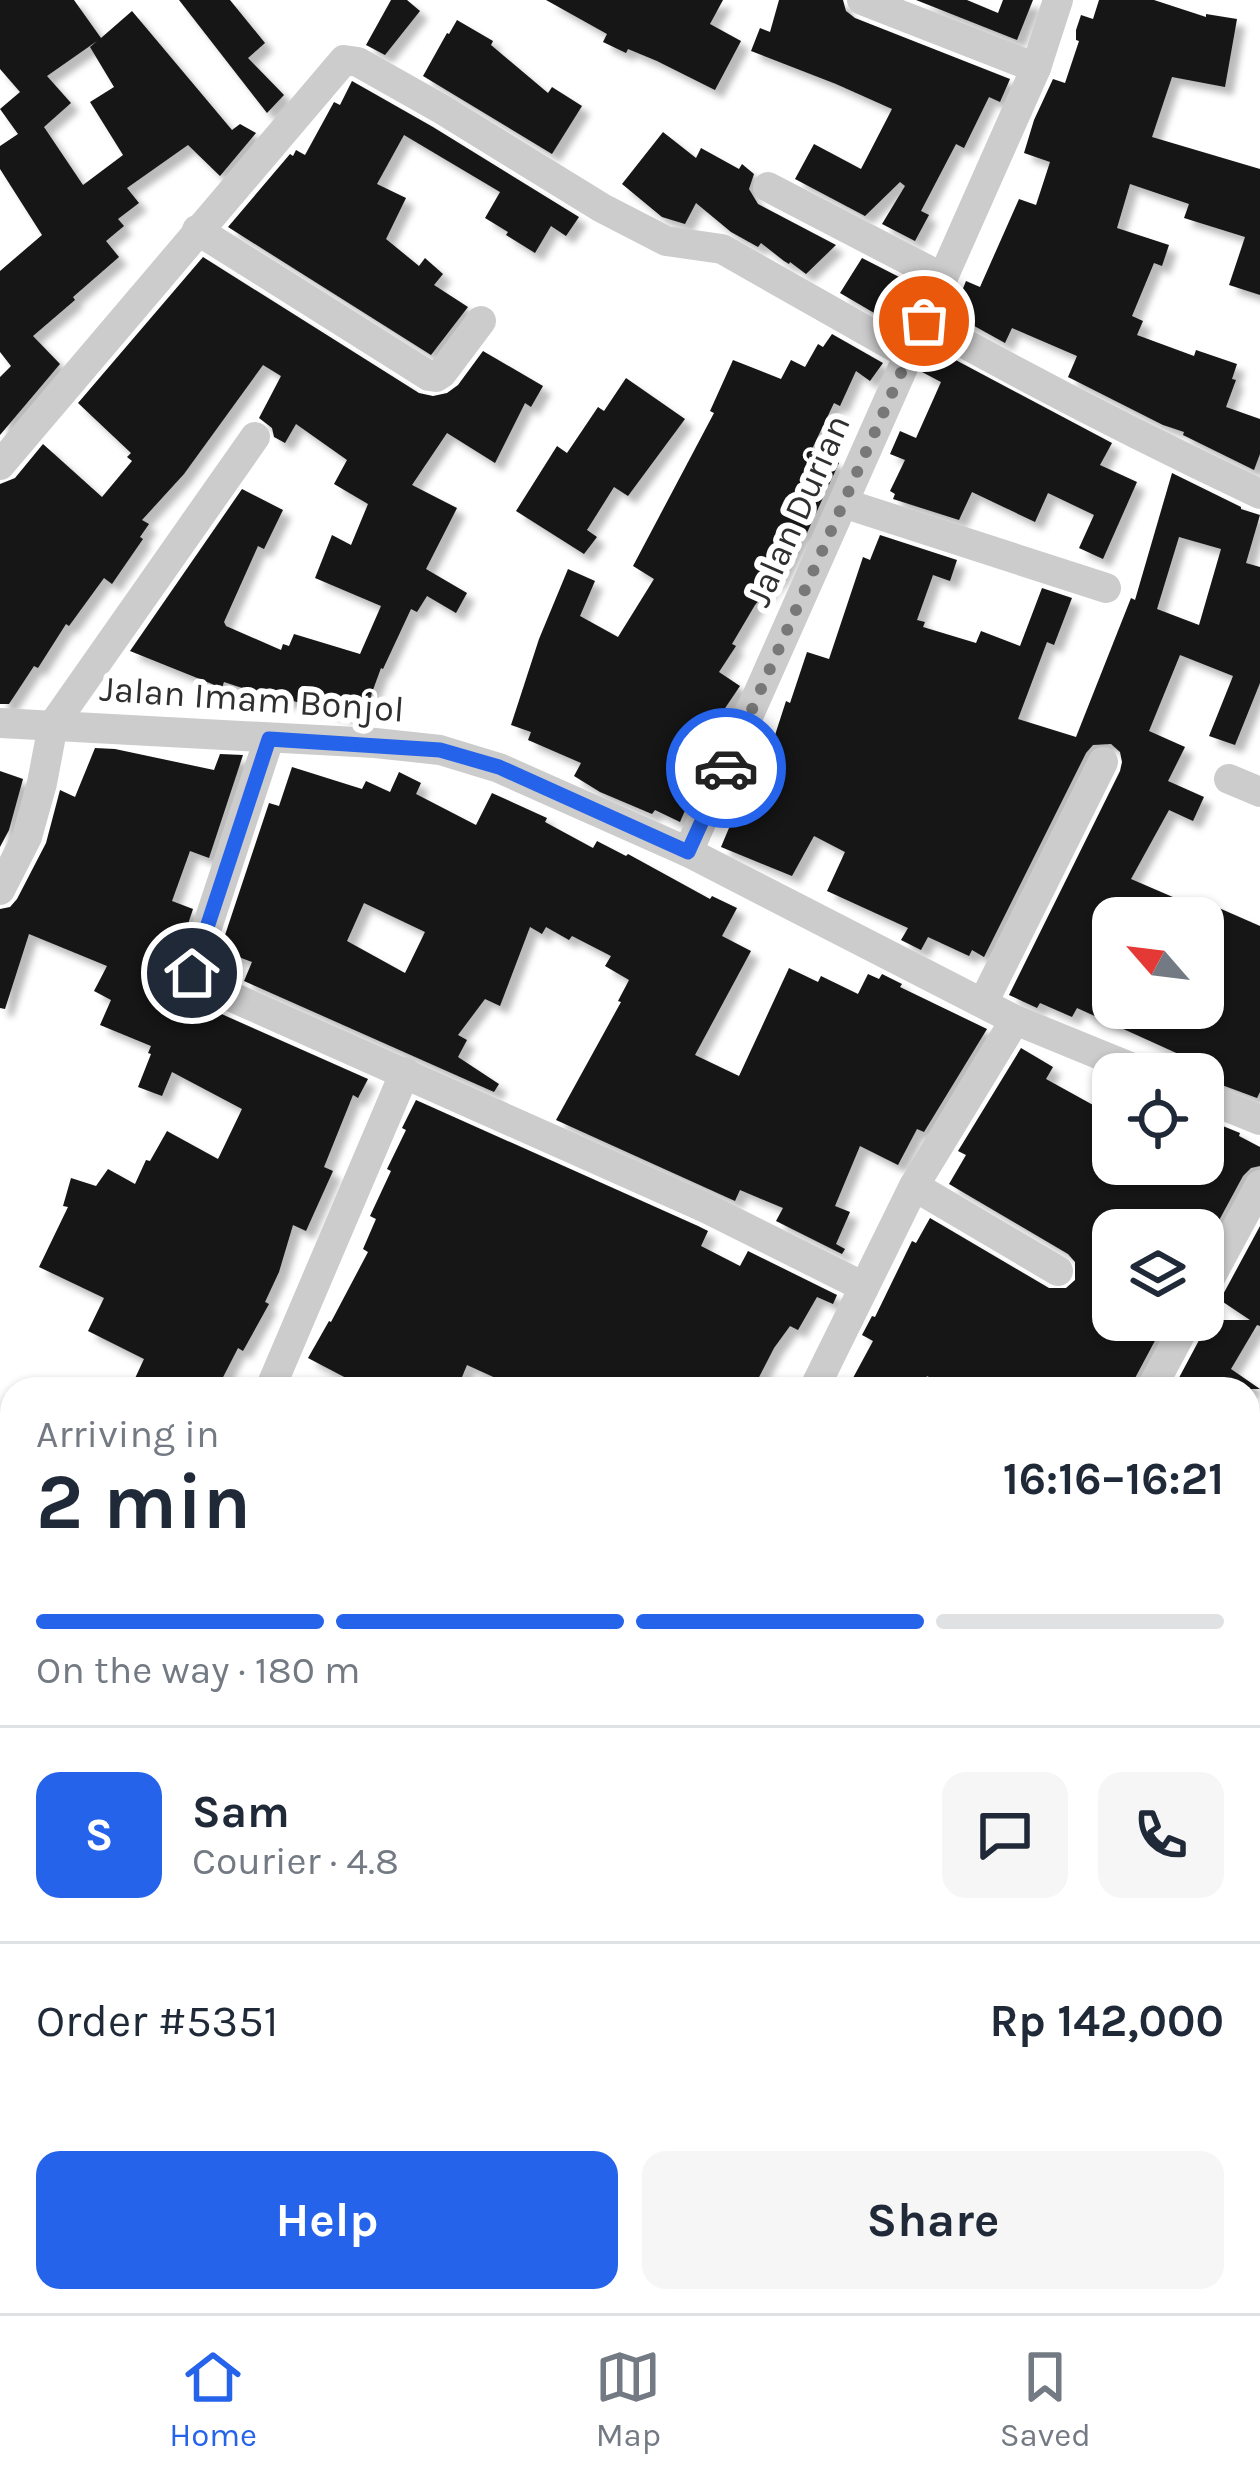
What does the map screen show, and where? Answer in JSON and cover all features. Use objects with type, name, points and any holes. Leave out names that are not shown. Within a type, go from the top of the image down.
[{"type":"street","points":[[862,0],[1036,68]]},
{"type":"street","name":"Jalan Durian","points":[[688,852],[1036,68],[1058,0]]},
{"type":"street","points":[[0,465],[344,59],[358,62],[443,110],[602,208],[666,241],[722,249],[909,355]]},
{"type":"street","points":[[768,187],[943,278]]},
{"type":"street","points":[[197,230],[429,376],[442,374],[481,321]]},
{"type":"street","points":[[924,321],[1112,422],[1260,494]]},
{"type":"street","points":[[0,890],[26,836],[53,725],[255,437]]},
{"type":"street","points":[[843,503],[1106,588]]},
{"type":"street","name":"Jalan Imam Bonjol","points":[[0,723],[440,750],[499,767],[688,852],[1015,1020],[1096,1053]]},
{"type":"street","points":[[269,739],[192,973],[202,986],[706,1208],[864,1287]]},
{"type":"street","points":[[983,1003],[1103,762]]},
{"type":"street","points":[[1228,778],[1260,792]]},
{"type":"street","points":[[820,1377],[914,1186],[1015,1020]]},
{"type":"street","points":[[275,1377],[405,1072]]},
{"type":"street","points":[[1224,1105],[1260,1120]]},
{"type":"street","points":[[1224,1253],[1260,1185]]},
{"type":"street","points":[[914,1186],[1058,1270]]},
{"type":"street","points":[[1157,1377],[1177,1341]]},
{"type":"building","points":[[0,0],[74,0],[101,38],[132,11],[232,130],[240,124],[256,133],[220,176],[188,145],[127,188],[139,203],[118,219],[124,226],[106,241],[119,257],[33,336],[60,364],[0,435],[0,377],[11,366],[0,352],[0,271],[42,235],[0,169],[0,146],[18,134],[0,109],[20,92],[0,69]],"holes":[[[97,41],[90,47],[114,87],[90,102],[123,155],[83,185],[44,127],[71,103],[47,76]]]},
{"type":"building","points":[[179,0],[230,0],[265,43],[248,58],[284,95],[267,113]]},
{"type":"building","points":[[391,0],[407,0],[420,11],[385,55],[366,45]]},
{"type":"building","points":[[546,0],[723,0],[710,24],[741,41],[715,90],[657,61],[603,42],[607,34]]},
{"type":"building","points":[[779,0],[843,0],[846,11],[855,18],[1010,79],[1000,102],[989,97],[964,148],[956,144],[921,211],[929,215],[915,241],[882,224],[905,186],[900,182],[865,216],[795,179],[814,144],[861,169],[892,109],[751,51],[760,28],[770,32]]},
{"type":"building","points":[[916,0],[967,0],[998,13],[1003,0],[1033,0],[1017,40]]},
{"type":"building","points":[[1099,0],[1154,0],[1206,17],[1237,19],[1225,87],[1172,77],[1152,137],[1260,169],[1260,295],[1229,285],[1245,237],[1184,218],[1189,204],[1130,184],[1117,228],[1169,245],[1162,266],[1154,263],[1132,316],[1143,321],[1137,335],[1194,356],[1196,350],[1237,364],[1226,407],[1260,419],[1260,454],[1254,470],[1068,377],[1077,356],[1012,328],[1005,343],[949,312],[966,281],[980,287],[1019,199],[1036,205],[1050,162],[1024,153],[1034,120],[1053,79],[1065,83],[1079,41],[1076,30],[1081,15],[1093,19]]},
{"type":"building","points":[[457,20],[493,41],[491,45],[548,93],[552,87],[582,106],[552,154],[423,76]]},
{"type":"building","points":[[352,81],[579,217],[566,236],[551,226],[535,253],[485,218],[500,192],[404,135],[377,184],[406,198],[386,239],[419,266],[425,258],[443,274],[434,285],[468,307],[431,355],[228,227],[290,154],[296,150],[305,155],[334,102],[340,105]]},
{"type":"building","points":[[663,132],[696,158],[701,148],[739,169],[742,164],[754,174],[749,189],[758,204],[836,245],[806,274],[761,243],[758,247],[731,232],[696,203],[685,224],[662,217],[622,184]]},
{"type":"building","points":[[203,257],[419,393],[447,393],[483,351],[543,386],[531,407],[525,403],[495,463],[447,433],[412,485],[457,508],[426,569],[467,593],[456,613],[427,596],[417,612],[411,609],[381,668],[362,720],[224,682],[222,688],[130,651],[242,489],[283,510],[264,549],[258,546],[226,626],[281,650],[283,644],[289,646],[294,634],[360,654],[381,606],[315,578],[332,535],[351,545],[368,504],[334,484],[347,460],[296,424],[285,443],[259,418],[281,376],[263,365],[184,474],[142,520],[149,524],[143,539],[112,584],[104,578],[9,704],[0,704],[0,484],[15,478],[43,444],[102,497],[132,461],[127,457],[131,453],[78,403]]},
{"type":"building","points":[[862,258],[907,281],[893,309],[899,312],[893,324],[840,293]]},
{"type":"building","points":[[832,334],[883,363],[870,381],[856,371],[812,449],[839,463],[806,535],[803,533],[781,575],[755,605],[719,672],[740,686],[709,732],[718,736],[680,822],[600,792],[574,776],[581,763],[528,740],[531,732],[511,725],[568,569],[595,581],[580,616],[618,637],[654,579],[633,566],[714,413],[710,411],[733,360],[781,379],[791,360],[805,367],[818,344],[823,347]]},
{"type":"building","points":[[935,349],[1112,443],[1100,465],[1137,482],[1103,559],[1079,548],[1094,515],[1048,493],[1035,522],[972,492],[959,520],[893,499],[895,494],[890,491],[905,460],[890,454],[900,431],[916,438],[941,382],[922,372]]},
{"type":"building","points":[[626,378],[685,419],[628,496],[614,487],[587,530],[597,537],[584,554],[516,511],[557,446],[567,453],[598,407],[604,411]]},
{"type":"building","points":[[1172,473],[1260,515],[1246,563],[1260,567],[1260,683],[1235,745],[1209,736],[1233,676],[1180,655],[1149,731],[1185,747],[1168,781],[1204,797],[1193,821],[1169,810],[1131,879],[1173,897],[1092,897],[1092,1015],[1077,1008],[1072,1017],[1009,995],[1120,771],[1120,752],[1111,744],[1093,745],[1086,753],[984,957],[972,950],[969,956],[928,937],[921,950],[901,940],[908,928],[827,891],[845,852],[814,836],[792,876],[721,847],[742,797],[748,799],[765,766],[807,652],[829,659],[863,557],[870,560],[880,535],[957,560],[950,581],[933,575],[917,620],[925,622],[923,627],[976,643],[981,631],[1020,646],[1042,588],[1072,598],[1054,645],[1047,642],[1018,719],[1076,737],[1131,598],[1135,600]],"holes":[[[1179,537],[1221,549],[1199,625],[1157,609]]]},
{"type":"building","points":[[95,748],[214,770],[220,754],[243,755],[209,858],[190,851],[172,901],[193,909],[184,936],[178,934],[157,983],[207,1010],[368,1079],[358,1098],[353,1095],[324,1167],[333,1171],[306,1231],[293,1225],[265,1302],[269,1304],[223,1377],[136,1377],[144,1359],[88,1331],[104,1298],[39,1267],[68,1207],[63,1206],[71,1178],[96,1186],[108,1169],[135,1184],[167,1131],[218,1159],[242,1109],[172,1072],[162,1096],[138,1087],[151,1046],[100,1025],[111,1000],[94,991],[107,966],[29,934],[5,1009],[0,1008],[0,909],[17,899],[46,843],[60,790],[75,797]]},
{"type":"building","points":[[292,767],[362,789],[366,781],[390,792],[399,772],[421,783],[416,794],[476,825],[492,793],[547,818],[545,822],[593,848],[597,841],[737,908],[722,936],[751,951],[695,1055],[739,1076],[789,968],[818,982],[821,976],[858,994],[868,974],[879,979],[882,974],[987,1029],[924,1132],[917,1129],[898,1165],[860,1146],[835,1206],[850,1212],[836,1244],[845,1249],[842,1254],[776,1221],[783,1208],[740,1190],[735,1201],[556,1120],[629,980],[605,966],[611,956],[572,936],[569,940],[546,927],[542,934],[530,927],[500,1006],[485,999],[458,1035],[467,1040],[458,1057],[499,1084],[494,1092],[244,981],[252,962],[220,950],[269,803],[279,806]],"holes":[[[364,903],[425,932],[405,973],[347,941]]]},
{"type":"building","points":[[0,771],[23,779],[0,847]]},
{"type":"building","points":[[1224,910],[1260,926],[1257,1098],[1224,1086],[1224,1053],[1176,1053],[1123,1029],[1224,1029]]},
{"type":"building","points":[[1021,1048],[1053,1067],[1046,1079],[1092,1104],[1092,1185],[1224,1185],[1224,1127],[1260,1147],[1260,1166],[1243,1176],[1224,1211],[1092,1209],[1092,1341],[1155,1341],[1136,1377],[854,1377],[873,1341],[862,1335],[912,1241],[916,1243],[930,1218],[1049,1288],[1066,1288],[1075,1280],[1075,1262],[1068,1254],[949,1184],[966,1155],[958,1151]]},
{"type":"building","points":[[416,1100],[708,1231],[701,1246],[740,1266],[748,1251],[837,1295],[833,1304],[817,1297],[798,1330],[790,1326],[774,1348],[759,1377],[494,1377],[467,1365],[462,1377],[344,1377],[308,1358],[368,1252],[363,1249],[376,1219],[370,1216],[406,1130],[402,1128]]},
{"type":"building","points":[[1260,1226],[1260,1326],[1231,1369],[1243,1377],[1179,1377],[1199,1341],[1224,1341],[1224,1320],[1250,1320],[1224,1303],[1224,1293]]},
{"type":"way so far","points":[[726,768],[924,321]]},
{"type":"route","points":[[192,973],[269,739],[440,750],[499,767],[688,852],[726,768]]}]
